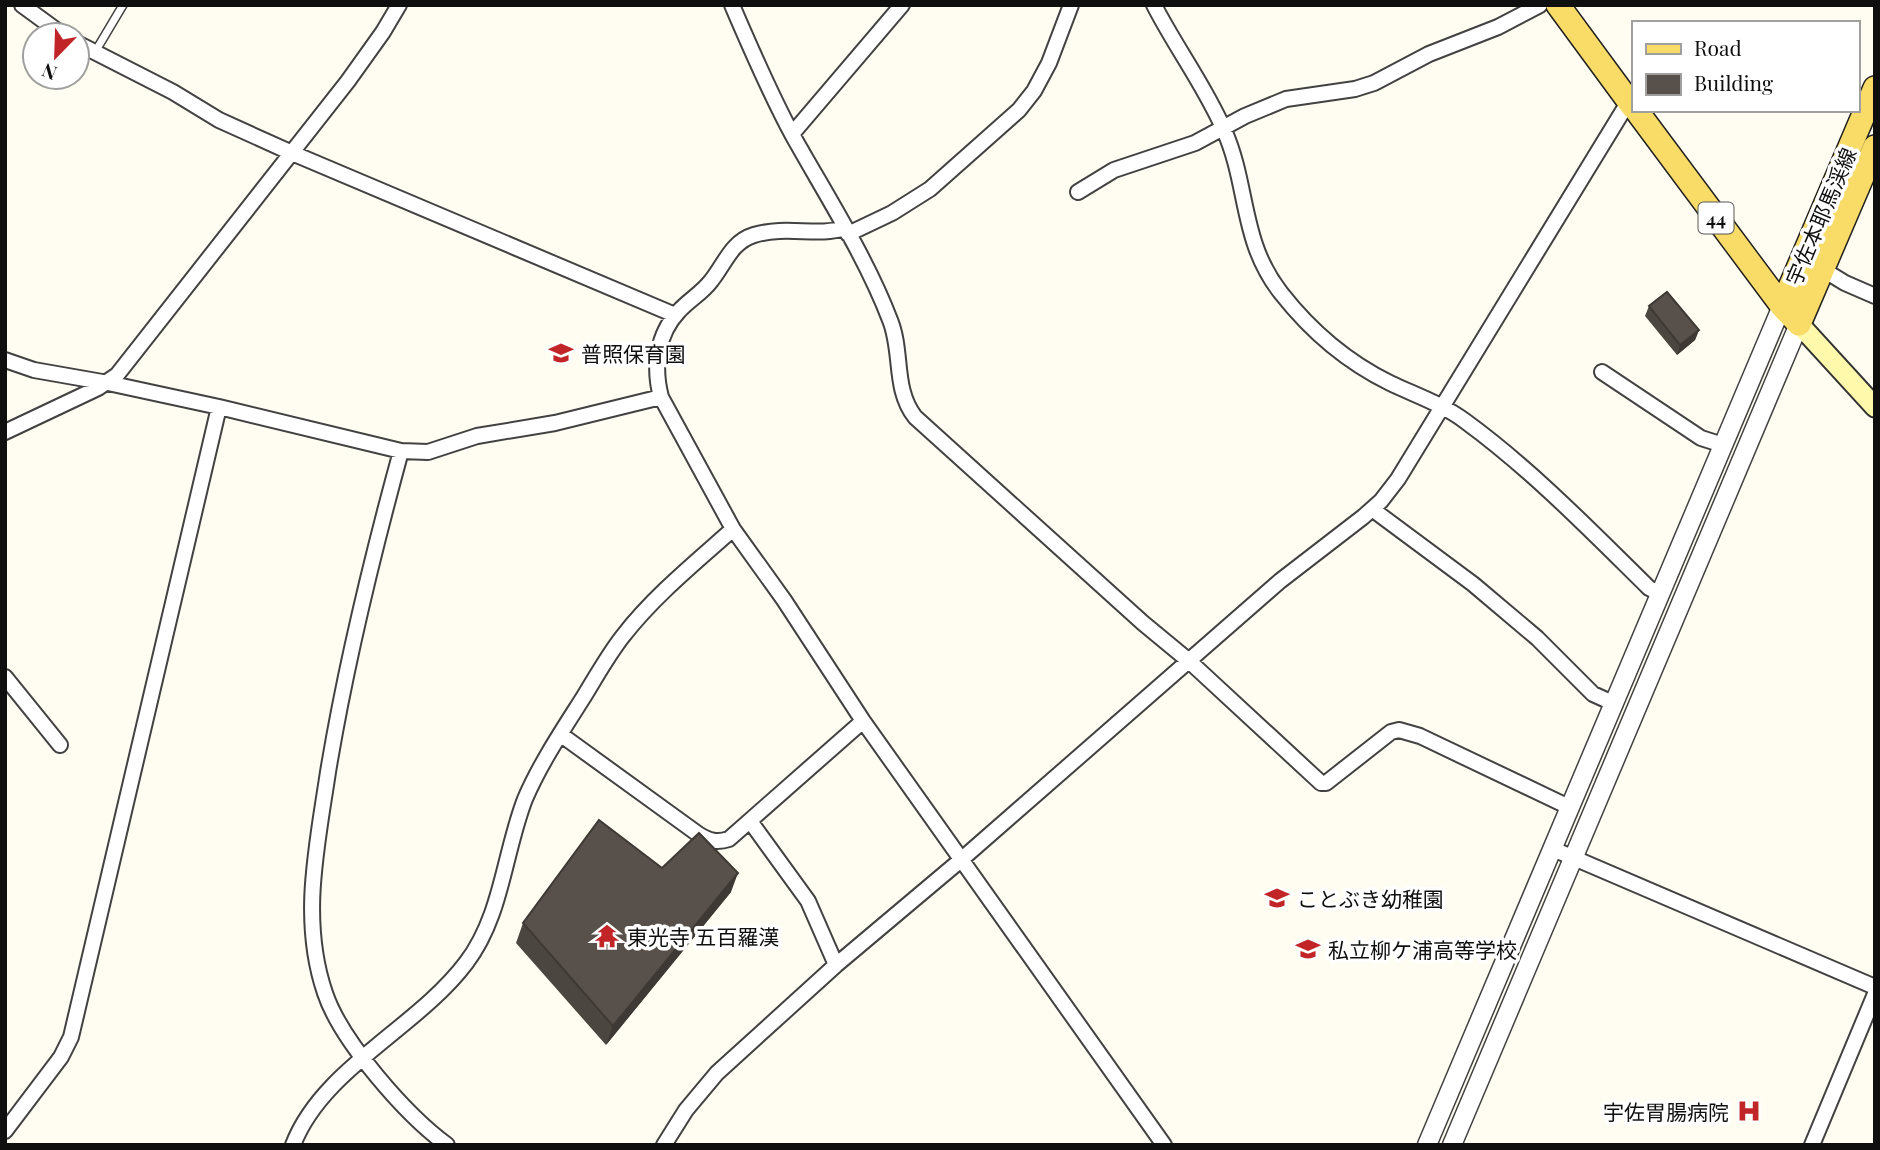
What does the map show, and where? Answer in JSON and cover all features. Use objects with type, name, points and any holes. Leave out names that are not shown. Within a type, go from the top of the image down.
[{"type":"main road","name":"宇佐本耶馬渓線","points":[[1558,5],[1632,105]]},
{"type":"main road","name":"宇佐本耶馬渓線","points":[[1782,306],[1875,88]]},
{"type":"main road","name":"宇佐本耶馬渓線","points":[[1637,112],[1782,306],[1799,324],[1875,147]]},
{"type":"main road","points":[[1799,324],[1875,407]]},
{"type":"street","points":[[22,5],[44,21]]},
{"type":"street","points":[[5,432],[108,383],[124,367],[292,153],[383,32],[400,5]]},
{"type":"street","points":[[732,5],[792,134],[847,231],[891,320],[899,356],[902,391],[906,405],[915,416],[1321,783],[1326,783],[1384,736],[1399,730],[1420,736],[1571,808]]},
{"type":"street","points":[[792,134],[902,5]]},
{"type":"street","points":[[1071,5],[1034,91],[1019,110],[930,188],[892,213],[847,231],[782,229],[743,240],[731,251],[711,282],[675,315],[659,348],[656,378],[661,397],[733,529],[784,600],[863,722],[1164,1145]]},
{"type":"street","points":[[1154,5],[1224,129],[1239,173],[1245,214],[1254,244],[1278,290],[1296,311],[1335,349],[1368,371],[1463,419],[1532,475],[1649,588],[1661,594]]},
{"type":"street","points":[[1078,192],[1114,170],[1186,147],[1245,116],[1286,99],[1355,89],[1374,83],[1430,54],[1498,27],[1540,5]]},
{"type":"street","points":[[91,50],[219,120],[675,315]]},
{"type":"street","points":[[664,1145],[686,1110],[717,1073],[836,965],[962,859],[1280,581],[1372,509],[1398,479],[1632,108]]},
{"type":"street","points":[[1822,269],[1875,296]]},
{"type":"street","points":[[1782,306],[1429,1141],[1451,1145],[1799,324]]},
{"type":"street","points":[[5,360],[34,369],[219,407],[401,451],[428,452],[477,436],[577,418],[661,397]]},
{"type":"street","points":[[1602,372],[1701,438],[1723,445]]},
{"type":"street","points":[[5,1131],[61,1057],[71,1037],[219,407]]},
{"type":"street","points":[[401,451],[370,564],[340,698],[315,854],[311,935],[325,995],[364,1059],[399,1102],[447,1145]]},
{"type":"street","points":[[1372,509],[1463,577],[1537,638],[1593,694],[1615,704]]},
{"type":"street","points":[[293,1145],[299,1128],[313,1105],[429,1003],[466,964],[489,921],[527,795],[560,734],[624,635],[684,573],[733,529]]},
{"type":"street","points":[[6,679],[60,745]]},
{"type":"street","points":[[560,734],[708,840],[719,842],[729,839],[863,722]]},
{"type":"street","points":[[750,821],[808,901],[836,965]]},
{"type":"street","points":[[1553,849],[1875,987]]},
{"type":"street","points":[[1812,1145],[1875,994]]},
{"type":"lane","points":[[95,52],[123,5]]},
{"type":"building","points":[[1667,292],[1699,330],[1680,345],[1649,306]]},
{"type":"building","name":"東光寺 五百羅漢","points":[[599,820],[662,868],[699,833],[738,873],[613,1026],[523,923]]},
{"type":"place","name":"普照保育園","points":[[561,353]]},
{"type":"place","name":"ことぶき幼稚園","points":[[1277,898]]},
{"type":"place","name":"東光寺 五百羅漢","points":[[607,936]]},
{"type":"place","name":"私立柳ケ浦高等学校","points":[[1308,949]]},
{"type":"place","name":"宇佐胃腸病院","points":[[1749,1111]]}]
